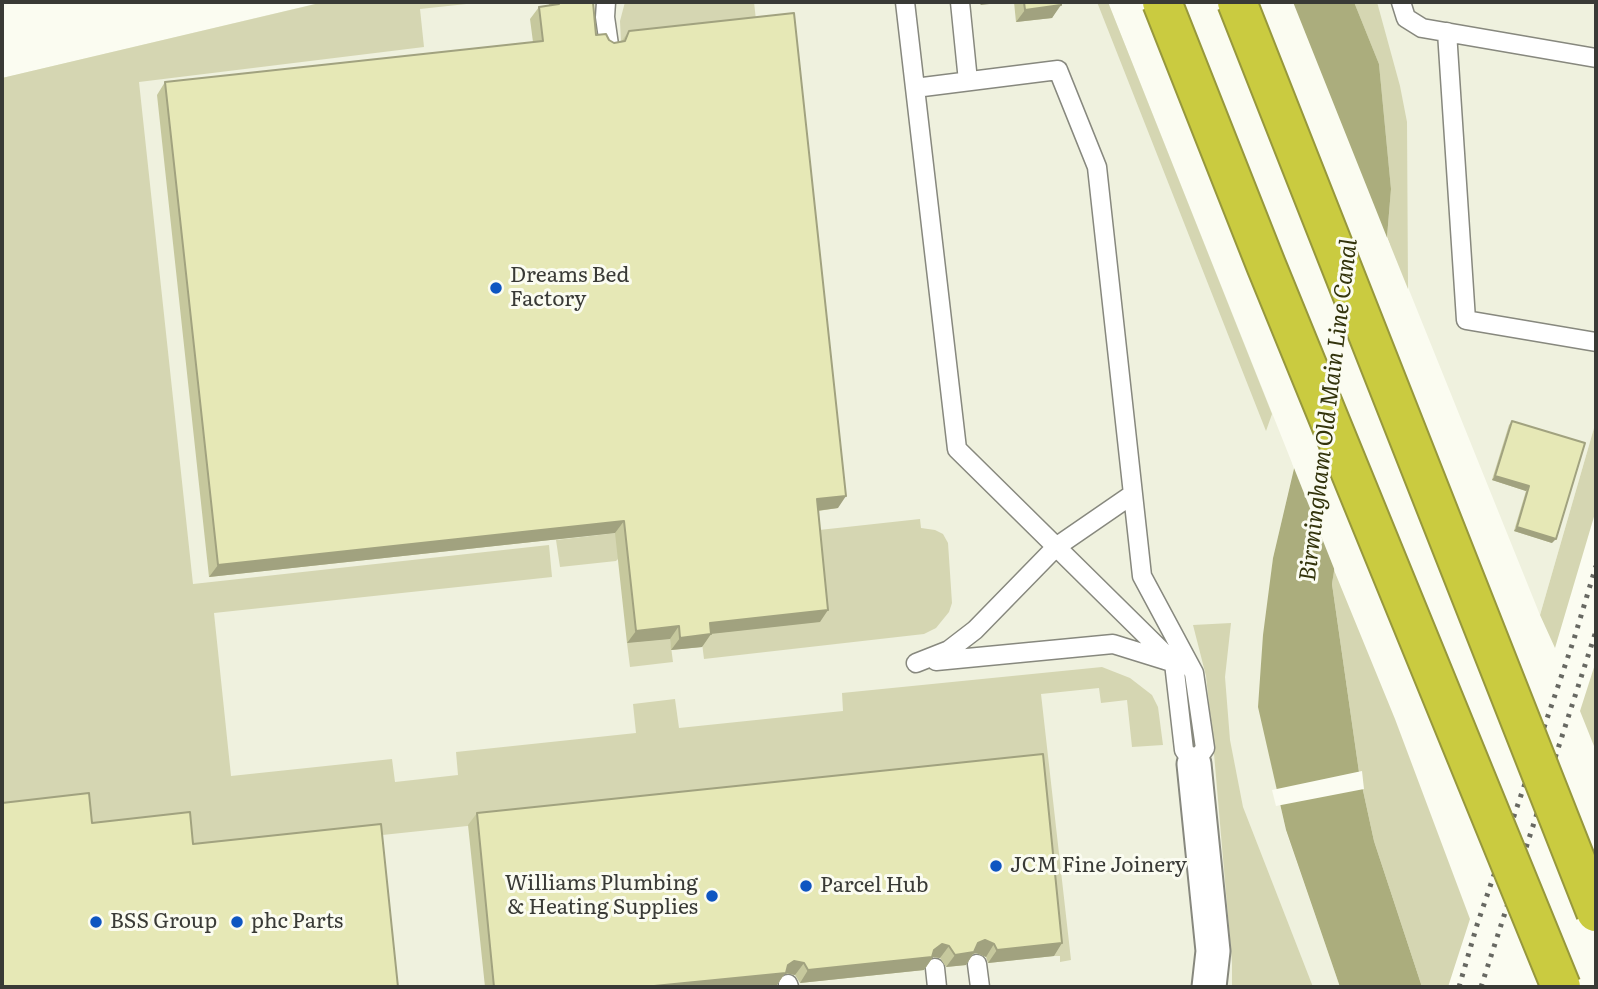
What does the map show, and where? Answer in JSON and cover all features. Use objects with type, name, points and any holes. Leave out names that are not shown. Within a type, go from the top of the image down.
[{"type":"highway","points":[[1162,2],[1266,265],[1561,987]]},
{"type":"highway","points":[[1237,2],[1596,912]]},
{"type":"street","points":[[1194,764],[1213,951],[1209,987]]},
{"type":"lane","points":[[606,2],[609,45]]},
{"type":"lane","points":[[905,2],[915,88],[957,449],[1174,663],[1184,750],[1194,764],[1205,748],[1194,673],[1142,576],[1097,167],[1058,70],[915,88]]},
{"type":"lane","points":[[960,2],[968,81]]},
{"type":"lane","points":[[1401,2],[1406,18],[1422,28],[1596,58]]},
{"type":"lane","points":[[1447,32],[1465,320],[1596,342]]},
{"type":"lane","points":[[1133,494],[1056,547],[975,630],[949,650],[916,663],[1112,644],[1174,663]]},
{"type":"lane","points":[[977,964],[980,987]]},
{"type":"lane","points":[[935,968],[937,987]]},
{"type":"shaded area","points":[[323,2],[1108,2],[1294,468],[1273,558],[1259,707],[1286,831],[1340,987],[2,987],[2,78]]},
{"type":"shaded area","points":[[324,2],[485,2],[420,9],[424,47],[139,82],[193,584],[549,545],[552,577],[214,613],[231,776],[392,759],[395,782],[458,775],[456,752],[636,733],[633,704],[675,699],[679,728],[843,711],[842,693],[1102,667],[1130,678],[1152,695],[1158,707],[1163,745],[1132,747],[1127,700],[1101,703],[1099,688],[1041,694],[1071,960],[1060,962],[1060,956],[1054,956],[1034,766],[184,856],[2,814],[2,78]]},
{"type":"shaded area","points":[[625,2],[754,2],[757,29],[621,43],[620,21]]},
{"type":"shaded area","points":[[1097,2],[1108,2],[1272,414],[1266,431]]},
{"type":"shaded area","points":[[1293,2],[1596,2],[1596,421],[1540,615]]},
{"type":"shaded area","points":[[1354,2],[1377,2],[1407,122],[1408,289],[1387,237],[1391,189],[1379,64]]},
{"type":"shaded area","points":[[1596,421],[1596,510],[1555,648],[1540,615]]},
{"type":"shaded area","points":[[920,519],[921,528],[943,534],[948,543],[952,603],[949,612],[936,628],[924,634],[704,659],[701,635],[819,622],[810,531]]},
{"type":"shaded area","points":[[633,531],[634,543],[616,561],[560,567],[556,540]]},
{"type":"shaded area","points":[[1334,570],[1395,719],[1470,919],[1448,987],[1422,987],[1374,841],[1359,772],[1332,584]]},
{"type":"shaded area","points":[[1231,623],[1225,677],[1230,740],[1243,807],[1313,987],[1232,987],[1206,676],[1193,625]]},
{"type":"shaded area","points":[[670,639],[673,662],[630,667],[627,643]]},
{"type":"shaded area","points":[[1596,661],[1596,751],[1580,711]]},
{"type":"water","name":"Birmingham Old Main Line Canal","points":[[1237,2],[1354,2],[1379,64],[1391,189],[1387,237],[1332,584],[1359,772],[1374,841],[1422,987],[1340,987],[1286,830],[1258,707],[1263,635],[1273,558],[1300,443],[1320,261]]},
{"type":"pier","points":[[1233,2],[1293,2],[1390,245],[1387,319],[1349,502],[1337,576],[1292,463],[1297,442],[1319,224]]},
{"type":"pier","points":[[1362,771],[1364,789],[1276,806],[1272,790]]},
{"type":"pier","points":[[1596,838],[1596,987],[1533,987],[1593,840]]},
{"type":"building","name":"Dreams Bed Factory","points":[[559,2],[593,2],[596,35],[606,34],[614,43],[625,41],[629,31],[794,13],[846,496],[817,499],[828,610],[710,623],[711,634],[680,638],[679,626],[636,631],[624,521],[218,565],[165,82],[543,41],[539,7]]},
{"type":"building","points":[[1024,2],[1061,2],[1061,5],[1025,10]]},
{"type":"building","points":[[1512,421],[1585,443],[1556,539],[1517,527],[1529,486],[1495,476]]},
{"type":"building","points":[[1043,754],[1062,943],[997,950],[994,944],[985,940],[978,943],[974,952],[955,955],[949,946],[942,944],[934,950],[932,957],[808,970],[804,963],[794,961],[788,965],[786,973],[644,987],[494,987],[477,813]]},
{"type":"building","points":[[89,793],[92,823],[190,812],[193,844],[381,824],[398,987],[2,987],[2,803]]},
{"type":"railway","points":[[1459,987],[1596,566]]},
{"type":"railway","points":[[1481,987],[1596,631]]},
{"type":"place","name":"Dreams Bed Factory","points":[[496,288]]},
{"type":"place","name":"JCM Fine Joinery","points":[[996,866]]},
{"type":"place","name":"Parcel Hub","points":[[806,886]]},
{"type":"place","name":"Williams Plumbing & Heating Supplies","points":[[712,896]]},
{"type":"place","name":"BSS Group","points":[[96,922]]},
{"type":"place","name":"phc Parts","points":[[237,922]]}]
